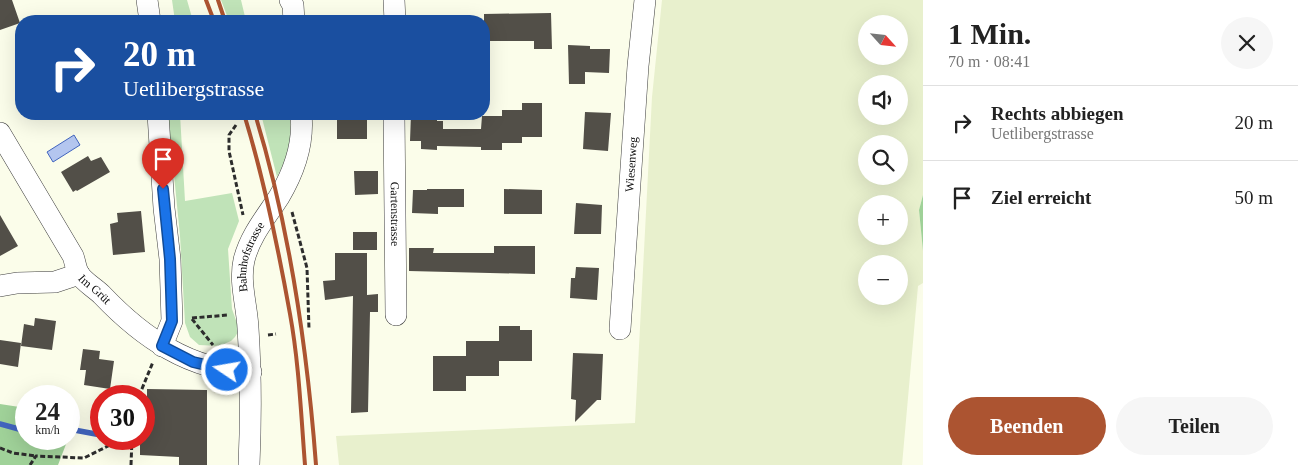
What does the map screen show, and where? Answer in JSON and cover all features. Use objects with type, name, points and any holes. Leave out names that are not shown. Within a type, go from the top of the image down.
[{"type":"street","points":[[147,0],[149,15]]},
{"type":"street","points":[[394,0],[395,15]]},
{"type":"street","name":"Wiesenweg","points":[[620,329],[638,66],[645,0]]},
{"type":"street","points":[[158,120],[164,208],[170,259],[172,321],[162,346]]},
{"type":"street","name":"Bahnhofstrasse","points":[[249,465],[251,372],[248,315],[243,278],[244,261],[251,240],[293,169],[299,149],[301,120]]},
{"type":"street","name":"Gartenstrasse","points":[[394,120],[396,314]]},
{"type":"street","name":"Im Grüt","points":[[0,133],[73,256],[79,274],[95,287],[126,319],[146,336],[193,362],[223,369],[251,372]]},
{"type":"street","points":[[0,286],[17,283],[55,282],[79,274]]},
{"type":"path","points":[[236,125],[229,135],[229,151],[244,220],[251,240]]},
{"type":"path","points":[[284,187],[307,268],[309,329]]},
{"type":"path","points":[[186,319],[235,316]]},
{"type":"path","points":[[192,318],[216,349]]},
{"type":"path","points":[[143,385],[149,369],[162,346]]},
{"type":"path","points":[[0,448],[13,453],[36,456],[84,458],[100,450]]},
{"type":"path","points":[[131,465],[132,450]]},
{"type":"path","points":[[30,465],[36,456]]},
{"type":"green space","points":[[172,0],[187,0],[191,15],[174,15]]},
{"type":"green space","points":[[221,0],[241,0],[245,15],[227,15]]},
{"type":"green space","points":[[662,0],[923,0],[923,195],[919,210],[923,251],[923,283],[918,286],[902,465],[339,465],[336,436],[635,423],[652,97]]},
{"type":"green space","points":[[169,120],[180,120],[185,201],[232,193],[239,221],[228,249],[232,309],[238,326],[238,332],[231,341],[219,346],[199,345],[190,337],[185,323],[180,236]]},
{"type":"green space","points":[[263,120],[290,120],[291,144],[277,177]]},
{"type":"green space","points":[[923,195],[923,251],[919,210]]},
{"type":"green space","points":[[0,404],[15,406],[15,450],[64,450],[58,465],[0,465]]},
{"type":"water","points":[[74,135],[80,145],[53,162],[47,152]]},
{"type":"building","points":[[0,0],[12,0],[17,15],[15,15],[15,25],[0,30]]},
{"type":"building","points":[[551,13],[552,49],[534,49],[534,41],[490,41],[490,15],[484,14]]},
{"type":"building","points":[[568,45],[590,46],[590,49],[610,49],[609,73],[585,72],[585,84],[569,84]]},
{"type":"building","points":[[522,103],[542,103],[542,137],[522,137],[522,143],[502,143],[502,150],[481,150],[481,147],[437,146],[437,150],[421,149],[421,141],[410,141],[411,120],[443,121],[443,129],[481,129],[482,120],[490,120],[490,116],[502,116],[502,110],[522,110]]},
{"type":"building","points":[[585,112],[611,113],[608,151],[583,149]]},
{"type":"building","points":[[337,120],[367,120],[367,139],[337,139]]},
{"type":"building","points":[[88,156],[91,161],[101,157],[110,172],[73,192],[61,172]]},
{"type":"building","points":[[354,171],[378,171],[378,194],[355,195]]},
{"type":"building","points":[[464,189],[464,207],[438,207],[438,214],[412,213],[413,190]]},
{"type":"building","points":[[504,189],[542,190],[542,214],[504,214]]},
{"type":"building","points":[[576,203],[602,205],[601,234],[574,234]]},
{"type":"building","points":[[141,211],[145,252],[113,255],[110,224],[118,222],[117,213]]},
{"type":"building","points":[[0,215],[18,246],[0,256]]},
{"type":"building","points":[[353,232],[377,232],[377,250],[353,250]]},
{"type":"building","points":[[494,246],[535,246],[535,274],[409,271],[409,248],[434,248],[433,253],[494,253]]},
{"type":"building","points":[[335,253],[367,253],[367,295],[378,294],[378,312],[370,312],[368,412],[351,413],[353,296],[325,300],[323,281],[335,280]]},
{"type":"building","points":[[576,267],[599,268],[597,300],[570,298],[571,278],[575,278]]},
{"type":"building","points":[[35,318],[56,321],[52,350],[21,346],[24,324],[34,326]]},
{"type":"building","points":[[499,326],[520,326],[520,330],[532,330],[532,361],[499,361],[499,376],[466,376],[466,391],[433,391],[433,356],[466,356],[466,341],[499,341]]},
{"type":"building","points":[[0,340],[21,343],[18,367],[0,364]]},
{"type":"building","points":[[83,349],[100,351],[99,359],[114,361],[111,385],[84,385],[86,370],[80,370]]},
{"type":"building","points":[[573,353],[603,354],[601,400],[597,400],[575,422],[576,400],[571,399]]},
{"type":"building","points":[[155,389],[207,390],[207,465],[179,465],[179,457],[140,455],[140,450],[155,450]]},
{"type":"waterway","points":[[0,424],[15,428]]},
{"type":"waterway","points":[[80,431],[90,433]]},
{"type":"railway","points":[[206,0],[212,15]]},
{"type":"railway","points":[[218,0],[223,15]]},
{"type":"railway","points":[[246,120],[270,213],[290,314],[298,370],[305,465]]},
{"type":"railway","points":[[257,120],[278,200],[295,288],[308,376],[316,465]]},
{"type":"route","points":[[163,189],[170,259],[172,321],[162,346],[193,362],[227,370]]}]
